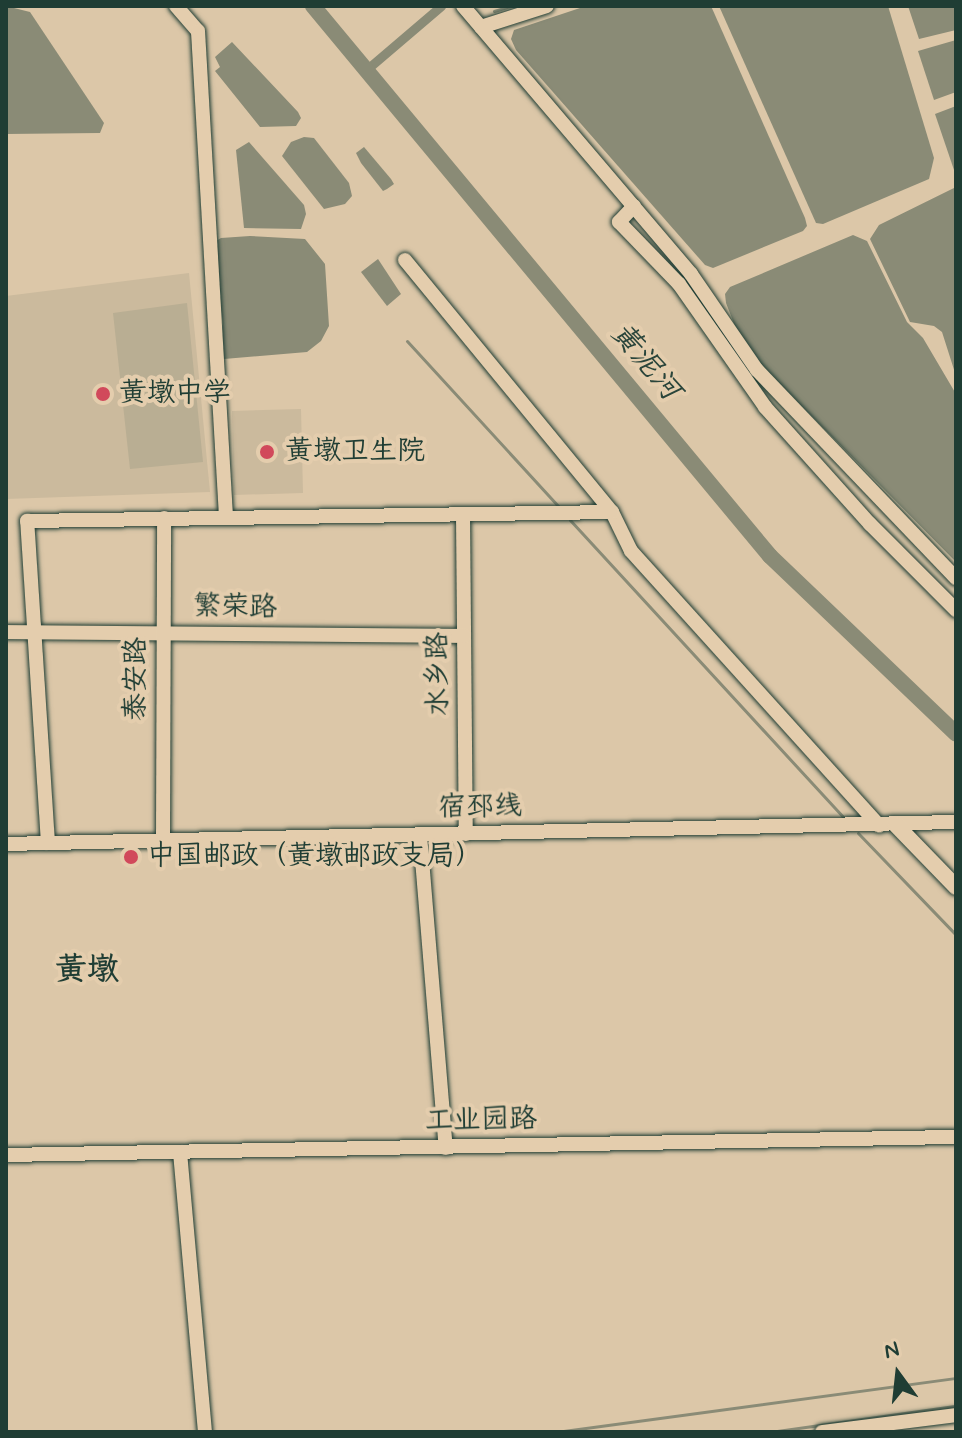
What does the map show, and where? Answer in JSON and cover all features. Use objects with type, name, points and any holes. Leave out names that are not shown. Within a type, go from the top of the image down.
[{"type":"main road","points":[[888,825],[956,887]]},
{"type":"street","points":[[176,6],[198,31],[226,517]]},
{"type":"street","points":[[463,6],[634,206],[685,279],[765,407],[870,524],[956,610]]},
{"type":"street","points":[[481,27],[547,6]]},
{"type":"street","points":[[634,206],[619,222],[685,279],[757,370],[956,578]]},
{"type":"street","points":[[405,260],[612,512],[631,551],[888,825]]},
{"type":"street","points":[[48,843],[27,521],[612,512]]},
{"type":"street","name":"水乡路","points":[[463,514],[466,834]]},
{"type":"street","name":"泰安路","points":[[163,841],[164,518]]},
{"type":"street","name":"繁荣路","points":[[6,632],[464,636]]},
{"type":"street","name":"宿邳线","points":[[6,844],[956,822]]},
{"type":"street","points":[[420,835],[446,1148]]},
{"type":"street","name":"工业园路","points":[[6,1155],[956,1137]]},
{"type":"street","points":[[180,1152],[205,1432]]},
{"type":"street","points":[[822,1432],[956,1415]]},
{"type":"shaded area","points":[[6,6],[30,12],[104,123],[100,133],[6,134]]},
{"type":"shaded area","points":[[586,6],[711,6],[805,218],[807,226],[803,231],[713,268],[705,265],[516,50],[511,39],[514,30]]},
{"type":"shaded area","points":[[719,6],[888,6],[934,158],[929,179],[823,224],[816,223]]},
{"type":"shaded area","points":[[908,6],[956,6],[956,30],[919,39]]},
{"type":"shaded area","points":[[956,40],[956,92],[934,100],[918,51]]},
{"type":"shaded area","points":[[232,42],[298,112],[301,118],[296,126],[260,127],[215,71],[220,67],[215,57]]},
{"type":"shaded area","points":[[956,106],[956,170],[954,170],[935,114]]},
{"type":"shaded area","points":[[304,137],[314,138],[349,183],[352,196],[345,204],[324,209],[282,156],[291,142]]},
{"type":"shaded area","points":[[249,142],[304,205],[306,214],[301,229],[244,228],[236,150]]},
{"type":"shaded area","points":[[364,147],[394,184],[383,191],[356,153]]},
{"type":"shaded area","points":[[956,187],[956,376],[942,332],[934,326],[910,322],[870,239],[879,225]]},
{"type":"shaded area","points":[[853,235],[867,241],[907,322],[923,338],[956,394],[956,562],[764,368],[735,326],[726,303],[725,294],[730,287]]},
{"type":"shaded area","points":[[221,238],[305,239],[325,264],[329,326],[321,341],[307,352],[224,359],[219,342],[223,324],[213,243]]},
{"type":"shaded area","points":[[378,259],[401,294],[387,306],[361,272]]},
{"type":"shaded area","name":"黄墩中学","points":[[189,273],[210,492],[6,499],[6,296]]},
{"type":"shaded area","points":[[187,303],[203,462],[130,469],[113,313]]},
{"type":"shaded area","name":"黄墩卫生院","points":[[301,409],[303,493],[234,495],[232,411]]},
{"type":"waterway","name":"黄泥河","points":[[313,6],[770,556],[956,734]]},
{"type":"waterway","points":[[366,70],[441,6]]},
{"type":"waterway","points":[[494,11],[510,6]]},
{"type":"waterway","points":[[407,341],[558,506]]},
{"type":"waterway","points":[[570,520],[845,819]]},
{"type":"waterway","points":[[858,833],[956,935]]},
{"type":"waterway","points":[[556,1432],[956,1378]]},
{"type":"waterway","points":[[770,1432],[956,1406]]},
{"type":"place","name":"黄墩中学","points":[[103,394]]},
{"type":"place","name":"黄墩卫生院","points":[[267,452]]},
{"type":"place","name":"中国邮政（黄墩邮政支局）","points":[[131,857]]},
{"type":"district","name":"黄墩","points":[[87,970]]}]
